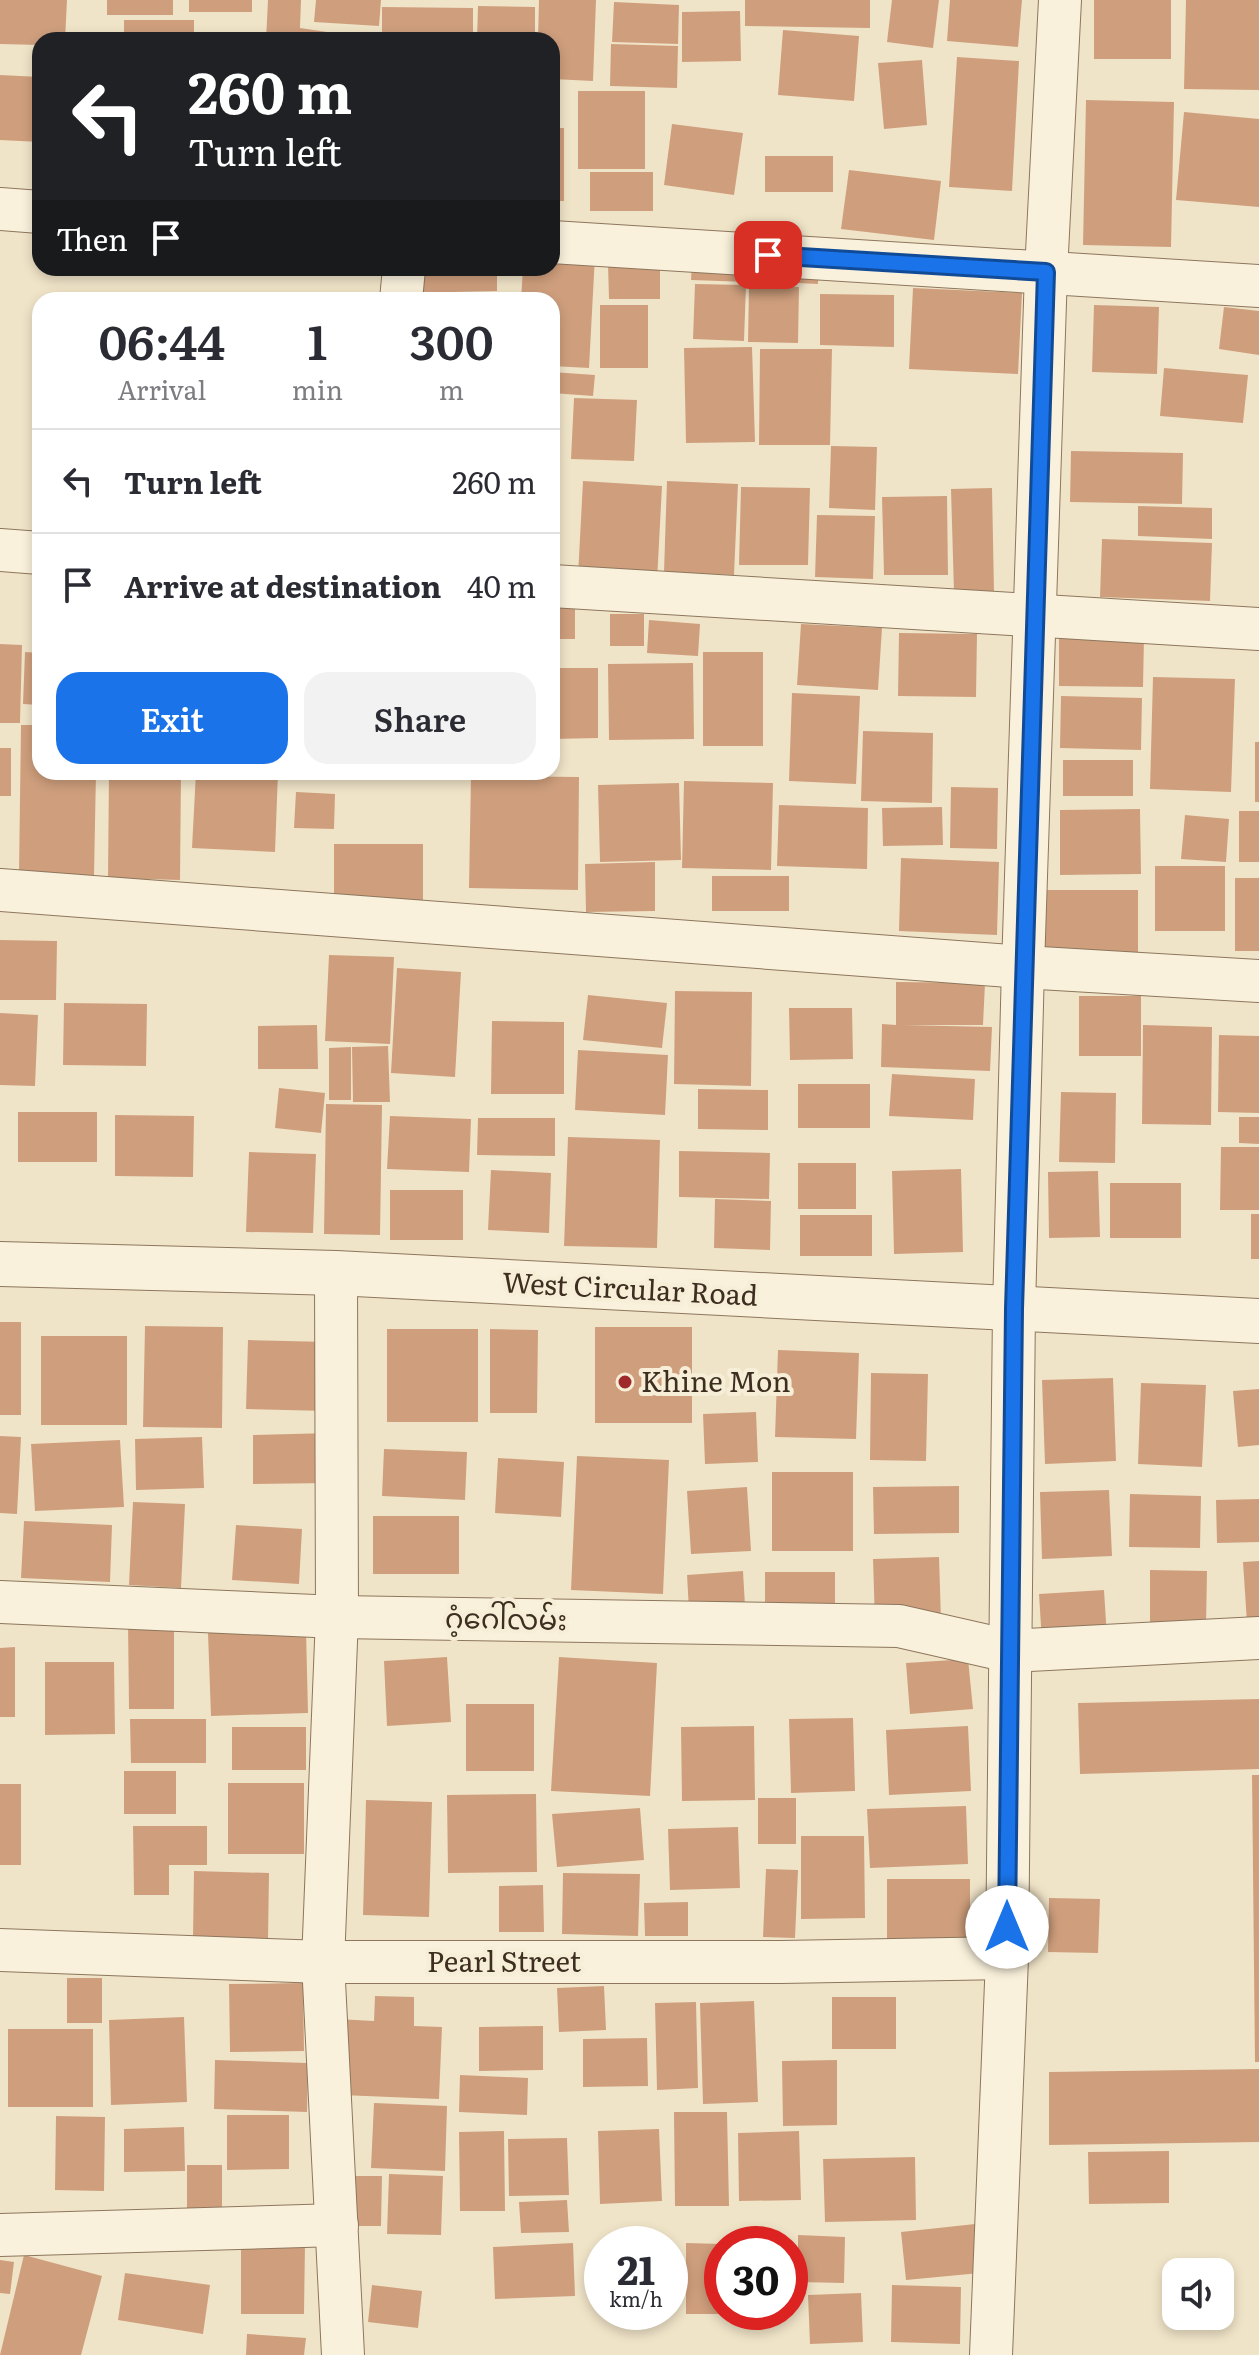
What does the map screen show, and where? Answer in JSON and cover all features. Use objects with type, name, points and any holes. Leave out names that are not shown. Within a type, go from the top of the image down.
[{"type":"street","points":[[991,2355],[1007,1958],[1014,1309],[1023,967],[1037,618],[1046,272],[1060,0]]},
{"type":"street","points":[[0,209],[32,211]]},
{"type":"street","points":[[560,242],[1259,286]]},
{"type":"street","points":[[0,550],[32,552]]},
{"type":"street","points":[[560,587],[1037,618],[1259,629]]},
{"type":"street","points":[[0,890],[1023,967],[1259,981]]},
{"type":"street","name":"West Circular Road","points":[[0,1264],[336,1273],[1259,1321]]},
{"type":"street","points":[[336,1273],[337,1617],[323,1962],[343,2355]]},
{"type":"street","name":"ဂံ့ဂေါ်လမ်း","points":[[0,1602],[337,1617],[899,1626],[1009,1651],[1259,1638]]},
{"type":"street","name":"Pearl Street","points":[[0,1950],[323,1962],[781,1962],[1007,1958]]},
{"type":"street","points":[[0,2235],[337,2225]]},
{"type":"building","points":[[0,0],[67,0],[65,32],[32,32],[32,45],[0,44]]},
{"type":"building","points":[[107,0],[173,0],[173,15],[107,15]]},
{"type":"building","points":[[189,0],[252,0],[252,12],[189,12]]},
{"type":"building","points":[[268,0],[301,0],[300,28],[327,32],[266,32]]},
{"type":"building","points":[[316,0],[381,0],[379,26],[314,22]]},
{"type":"building","points":[[539,0],[596,0],[593,81],[560,79],[560,32],[538,32]]},
{"type":"building","points":[[745,0],[870,0],[870,28],[745,26]]},
{"type":"building","points":[[892,0],[939,0],[933,48],[887,42]]},
{"type":"building","points":[[950,0],[1022,0],[1018,47],[947,41]]},
{"type":"building","points":[[1094,0],[1171,0],[1171,59],[1094,59]]},
{"type":"building","points":[[1186,0],[1259,0],[1259,90],[1184,89]]},
{"type":"building","points":[[614,2],[679,5],[678,44],[612,42]]},
{"type":"building","points":[[478,6],[535,7],[535,32],[477,32]]},
{"type":"building","points":[[382,7],[473,8],[473,32],[382,32]]},
{"type":"building","points":[[740,11],[741,61],[682,62],[682,12]]},
{"type":"building","points":[[124,20],[194,20],[194,32],[124,32]]},
{"type":"building","points":[[783,30],[859,36],[854,101],[778,95]]},
{"type":"building","points":[[611,44],[678,46],[677,88],[610,86]]},
{"type":"building","points":[[957,57],[1019,61],[1012,191],[949,187]]},
{"type":"building","points":[[922,60],[927,125],[884,129],[878,63]]},
{"type":"building","points":[[0,75],[32,77],[32,142],[0,140]]},
{"type":"building","points":[[578,91],[645,91],[645,169],[578,169]]},
{"type":"building","points":[[1086,100],[1174,102],[1171,247],[1083,245]]},
{"type":"building","points":[[1184,112],[1259,119],[1259,207],[1176,200]]},
{"type":"building","points":[[672,124],[743,133],[734,195],[664,185]]},
{"type":"building","points":[[560,128],[564,128],[564,201],[560,201]]},
{"type":"building","points":[[765,156],[833,156],[833,192],[765,192]]},
{"type":"building","points":[[849,170],[941,181],[934,240],[841,229]]},
{"type":"building","points":[[590,172],[653,172],[653,211],[590,211]]},
{"type":"building","points":[[560,254],[595,256],[589,368],[560,366],[560,292],[522,292],[522,276],[560,276]]},
{"type":"building","points":[[780,259],[819,262],[818,284],[779,282]]},
{"type":"building","points":[[660,262],[660,299],[609,299],[608,264]]},
{"type":"building","points":[[692,262],[748,264],[748,282],[691,280]]},
{"type":"building","points":[[409,276],[497,276],[497,291],[410,292]]},
{"type":"building","points":[[695,284],[746,285],[744,341],[693,339]]},
{"type":"building","points":[[749,286],[799,287],[798,343],[748,342]]},
{"type":"building","points":[[913,288],[1022,293],[1018,374],[909,369]]},
{"type":"building","points":[[820,294],[894,295],[894,347],[820,345]]},
{"type":"building","points":[[600,305],[648,305],[648,368],[600,368]]},
{"type":"building","points":[[1094,305],[1159,307],[1157,374],[1092,372]]},
{"type":"building","points":[[1224,307],[1259,311],[1259,355],[1219,349]]},
{"type":"building","points":[[752,347],[755,442],[686,443],[684,348]]},
{"type":"building","points":[[760,349],[832,349],[830,445],[759,445]]},
{"type":"building","points":[[1164,368],[1248,375],[1243,423],[1160,416]]},
{"type":"building","points":[[560,373],[595,375],[593,396],[560,394]]},
{"type":"building","points":[[574,398],[637,400],[634,461],[571,459]]},
{"type":"building","points":[[831,446],[877,447],[875,510],[829,508]]},
{"type":"building","points":[[1071,451],[1183,453],[1182,504],[1070,502]]},
{"type":"building","points":[[583,481],[662,486],[657,581],[578,576]]},
{"type":"building","points":[[667,481],[738,484],[734,575],[664,572]]},
{"type":"building","points":[[741,487],[810,488],[808,565],[739,565]]},
{"type":"building","points":[[992,488],[994,591],[954,592],[951,489]]},
{"type":"building","points":[[947,496],[948,575],[884,575],[882,497]]},
{"type":"building","points":[[1138,506],[1212,508],[1212,539],[1138,536]]},
{"type":"building","points":[[817,515],[875,516],[873,579],[815,577]]},
{"type":"building","points":[[1102,539],[1212,543],[1210,601],[1100,597]]},
{"type":"building","points":[[560,606],[575,606],[575,639],[560,639]]},
{"type":"building","points":[[610,614],[644,614],[644,646],[610,646]]},
{"type":"building","points":[[649,620],[700,624],[698,656],[647,653]]},
{"type":"building","points":[[801,624],[882,628],[878,690],[797,685]]},
{"type":"building","points":[[899,633],[977,634],[976,697],[898,696]]},
{"type":"building","points":[[1059,636],[1144,637],[1143,687],[1059,686]]},
{"type":"building","points":[[0,644],[22,645],[20,723],[0,723]]},
{"type":"building","points":[[25,652],[32,652],[32,705],[23,704]]},
{"type":"building","points":[[703,652],[763,652],[763,746],[703,746]]},
{"type":"building","points":[[693,663],[694,739],[609,740],[608,664]]},
{"type":"building","points":[[560,668],[598,668],[598,738],[560,739]]},
{"type":"building","points":[[1153,677],[1235,679],[1231,792],[1150,789]]},
{"type":"building","points":[[792,693],[860,696],[856,784],[789,781]]},
{"type":"building","points":[[1061,696],[1142,698],[1141,750],[1060,748]]},
{"type":"building","points":[[21,725],[32,725],[32,780],[96,780],[94,876],[19,874]]},
{"type":"building","points":[[863,731],[933,733],[932,803],[861,801]]},
{"type":"building","points":[[1255,742],[1259,742],[1259,802],[1255,802]]},
{"type":"building","points":[[0,748],[11,748],[11,796],[0,796]]},
{"type":"building","points":[[1063,760],[1133,760],[1133,796],[1063,796]]},
{"type":"building","points":[[560,777],[579,777],[578,890],[469,888],[471,780],[560,780]]},
{"type":"building","points":[[109,780],[181,780],[180,880],[108,878]]},
{"type":"building","points":[[196,780],[278,780],[275,852],[192,848]]},
{"type":"building","points":[[684,781],[773,783],[771,870],[682,868]]},
{"type":"building","points":[[679,783],[681,860],[600,862],[598,785]]},
{"type":"building","points":[[951,787],[998,788],[997,849],[950,848]]},
{"type":"building","points":[[296,792],[335,794],[334,829],[294,828]]},
{"type":"building","points":[[779,805],[868,808],[867,869],[777,866]]},
{"type":"building","points":[[942,807],[943,845],[883,846],[882,808]]},
{"type":"building","points":[[1140,809],[1141,874],[1060,875],[1060,810]]},
{"type":"building","points":[[1239,811],[1259,811],[1259,862],[1239,862]]},
{"type":"building","points":[[1185,815],[1229,819],[1226,862],[1181,859]]},
{"type":"building","points":[[334,844],[423,844],[423,901],[334,901]]},
{"type":"building","points":[[901,858],[999,862],[997,935],[899,931]]},
{"type":"building","points":[[655,862],[655,911],[586,912],[585,864]]},
{"type":"building","points":[[1155,866],[1225,866],[1225,931],[1155,931]]},
{"type":"building","points":[[712,876],[789,876],[789,911],[712,911]]},
{"type":"building","points":[[1235,878],[1259,878],[1259,951],[1235,951]]},
{"type":"building","points":[[1044,890],[1138,890],[1138,953],[1044,953]]},
{"type":"building","points":[[0,940],[57,941],[56,1000],[0,1000]]},
{"type":"building","points":[[329,955],[394,957],[390,1044],[325,1041]]},
{"type":"building","points":[[397,968],[461,972],[455,1077],[391,1073]]},
{"type":"building","points":[[896,982],[985,983],[983,1025],[904,1025],[992,1027],[990,1071],[881,1067],[882,1024],[896,1025]]},
{"type":"building","points":[[675,991],[752,992],[751,1086],[674,1084]]},
{"type":"building","points":[[588,995],[667,1003],[662,1048],[583,1040]]},
{"type":"building","points":[[1079,996],[1141,996],[1141,1056],[1079,1056]]},
{"type":"building","points":[[64,1003],[147,1004],[146,1066],[63,1065]]},
{"type":"building","points":[[789,1008],[852,1008],[853,1059],[790,1060]]},
{"type":"building","points":[[0,1013],[38,1015],[35,1086],[0,1085]]},
{"type":"building","points":[[492,1021],[564,1022],[564,1094],[491,1094]]},
{"type":"building","points":[[317,1025],[318,1069],[258,1069],[258,1026]]},
{"type":"building","points":[[1143,1025],[1212,1027],[1211,1125],[1142,1124]]},
{"type":"building","points":[[1219,1035],[1259,1036],[1259,1113],[1218,1112]]},
{"type":"building","points":[[388,1046],[390,1102],[353,1102],[352,1047]]},
{"type":"building","points":[[351,1047],[351,1100],[329,1100],[329,1048]]},
{"type":"building","points":[[578,1050],[668,1055],[665,1115],[575,1110]]},
{"type":"building","points":[[892,1074],[975,1079],[973,1120],[889,1116]]},
{"type":"building","points":[[798,1084],[870,1084],[870,1128],[798,1128]]},
{"type":"building","points":[[279,1088],[325,1093],[321,1133],[275,1128]]},
{"type":"building","points":[[698,1089],[768,1090],[768,1130],[698,1129]]},
{"type":"building","points":[[1061,1092],[1116,1093],[1115,1163],[1059,1162]]},
{"type":"building","points":[[326,1104],[382,1105],[380,1235],[324,1234]]},
{"type":"building","points":[[18,1112],[97,1112],[97,1162],[18,1162]]},
{"type":"building","points":[[115,1115],[194,1116],[193,1177],[115,1176]]},
{"type":"building","points":[[390,1116],[471,1119],[469,1172],[387,1169]]},
{"type":"building","points":[[1239,1117],[1259,1117],[1259,1144],[1239,1143]]},
{"type":"building","points":[[478,1118],[555,1118],[555,1156],[477,1155]]},
{"type":"building","points":[[568,1137],[660,1140],[657,1248],[564,1246]]},
{"type":"building","points":[[1221,1147],[1259,1147],[1259,1210],[1220,1210]]},
{"type":"building","points":[[679,1151],[770,1153],[769,1199],[679,1197]]},
{"type":"building","points":[[249,1152],[316,1154],[313,1233],[246,1232]]},
{"type":"building","points":[[798,1163],[856,1163],[856,1209],[798,1209]]},
{"type":"building","points":[[961,1169],[963,1252],[894,1254],[892,1171]]},
{"type":"building","points":[[491,1170],[551,1173],[549,1233],[488,1230]]},
{"type":"building","points":[[1098,1171],[1100,1237],[1049,1238],[1048,1172]]},
{"type":"building","points":[[1110,1183],[1181,1183],[1181,1238],[1110,1238]]},
{"type":"building","points":[[390,1190],[463,1190],[463,1240],[390,1240]]},
{"type":"building","points":[[715,1199],[771,1201],[770,1250],[714,1248]]},
{"type":"building","points":[[1251,1214],[1259,1214],[1259,1259],[1251,1259]]},
{"type":"building","points":[[800,1215],[872,1215],[872,1256],[800,1256]]},
{"type":"building","points":[[0,1322],[21,1322],[21,1415],[0,1415]]},
{"type":"building","points":[[145,1326],[223,1327],[222,1428],[143,1427]]},
{"type":"building","points":[[595,1327],[692,1327],[692,1423],[595,1423]]},
{"type":"building","points":[[387,1329],[478,1329],[478,1422],[387,1422]]},
{"type":"building","points":[[490,1329],[538,1330],[537,1413],[490,1413]]},
{"type":"building","points":[[41,1336],[127,1336],[127,1425],[41,1425]]},
{"type":"building","points":[[248,1340],[329,1342],[327,1411],[246,1409]]},
{"type":"building","points":[[778,1350],[859,1353],[856,1439],[775,1437]]},
{"type":"building","points":[[871,1373],[928,1374],[926,1461],[870,1460]]},
{"type":"building","points":[[1113,1378],[1116,1461],[1045,1464],[1042,1380]]},
{"type":"building","points":[[1141,1383],[1206,1385],[1202,1467],[1138,1464]]},
{"type":"building","points":[[1259,1389],[1259,1445],[1238,1447],[1233,1391]]},
{"type":"building","points":[[756,1412],[758,1462],[705,1464],[703,1414]]},
{"type":"building","points":[[330,1433],[331,1483],[253,1484],[253,1435]]},
{"type":"building","points":[[0,1436],[21,1437],[17,1514],[0,1513]]},
{"type":"building","points":[[202,1437],[204,1488],[136,1490],[135,1439]]},
{"type":"building","points":[[120,1440],[124,1507],[35,1511],[31,1444]]},
{"type":"building","points":[[384,1449],[467,1452],[465,1500],[382,1496]]},
{"type":"building","points":[[577,1456],[669,1460],[663,1594],[571,1590]]},
{"type":"building","points":[[498,1458],[564,1462],[561,1517],[495,1513]]},
{"type":"building","points":[[772,1472],[853,1472],[853,1551],[772,1551]]},
{"type":"building","points":[[959,1486],[959,1533],[874,1534],[873,1487]]},
{"type":"building","points":[[747,1487],[751,1551],[691,1554],[687,1491]]},
{"type":"building","points":[[1109,1490],[1112,1556],[1042,1559],[1040,1492]]},
{"type":"building","points":[[1130,1494],[1201,1496],[1200,1548],[1129,1547]]},
{"type":"building","points":[[1259,1499],[1259,1542],[1217,1543],[1216,1500]]},
{"type":"building","points":[[133,1502],[185,1504],[181,1588],[129,1585]]},
{"type":"building","points":[[373,1516],[459,1516],[459,1574],[373,1574]]},
{"type":"building","points":[[24,1521],[112,1525],[110,1582],[21,1578]]},
{"type":"building","points":[[236,1525],[302,1529],[299,1584],[232,1580]]},
{"type":"building","points":[[939,1557],[941,1621],[875,1623],[873,1559]]},
{"type":"building","points":[[1259,1561],[1259,1622],[1247,1623],[1243,1562]]},
{"type":"building","points":[[1150,1570],[1207,1571],[1206,1627],[1150,1626]]},
{"type":"building","points":[[743,1571],[745,1606],[689,1610],[687,1575]]},
{"type":"building","points":[[765,1572],[835,1572],[835,1616],[765,1616]]},
{"type":"building","points":[[1104,1590],[1107,1638],[1042,1642],[1039,1594]]},
{"type":"building","points":[[174,1620],[174,1709],[129,1709],[128,1621]]},
{"type":"building","points":[[306,1630],[308,1713],[211,1716],[208,1633]]},
{"type":"building","points":[[15,1647],[15,1717],[0,1717],[0,1648]]},
{"type":"building","points":[[447,1657],[451,1722],[387,1726],[384,1661]]},
{"type":"building","points":[[559,1657],[657,1663],[650,1796],[551,1791]]},
{"type":"building","points":[[968,1659],[973,1709],[910,1714],[906,1663]]},
{"type":"building","points":[[45,1662],[114,1662],[115,1734],[45,1735]]},
{"type":"building","points":[[1259,1699],[1259,1769],[1080,1774],[1078,1703]]},
{"type":"building","points":[[466,1704],[534,1704],[534,1771],[466,1771]]},
{"type":"building","points":[[853,1718],[855,1791],[791,1793],[789,1719]]},
{"type":"building","points":[[130,1719],[206,1719],[206,1763],[131,1763]]},
{"type":"building","points":[[754,1726],[755,1800],[682,1801],[681,1727]]},
{"type":"building","points":[[968,1726],[971,1791],[889,1795],[886,1730]]},
{"type":"building","points":[[232,1727],[306,1727],[306,1770],[232,1770]]},
{"type":"building","points":[[124,1771],[176,1771],[176,1814],[124,1814]]},
{"type":"building","points":[[1252,1775],[1259,1775],[1259,2062],[1255,2062]]},
{"type":"building","points":[[228,1783],[304,1783],[304,1854],[228,1854]]},
{"type":"building","points":[[0,1784],[21,1784],[21,1865],[0,1865]]},
{"type":"building","points":[[536,1794],[537,1872],[448,1873],[447,1795]]},
{"type":"building","points":[[758,1798],[796,1798],[796,1844],[758,1844]]},
{"type":"building","points":[[366,1800],[432,1802],[429,1917],[363,1915]]},
{"type":"building","points":[[966,1806],[968,1864],[870,1868],[867,1809]]},
{"type":"building","points":[[640,1808],[644,1860],[557,1867],[552,1814]]},
{"type":"building","points":[[133,1826],[207,1826],[207,1865],[169,1865],[169,1895],[134,1895]]},
{"type":"building","points":[[738,1827],[740,1888],[670,1890],[668,1829]]},
{"type":"building","points":[[801,1836],[864,1836],[865,1918],[801,1919]]},
{"type":"building","points":[[766,1869],[798,1870],[795,1938],[763,1937]]},
{"type":"building","points":[[194,1871],[269,1873],[268,1940],[193,1938]]},
{"type":"building","points":[[563,1873],[640,1874],[638,1936],[562,1934]]},
{"type":"building","points":[[887,1879],[970,1879],[970,1940],[887,1940]]},
{"type":"building","points":[[543,1885],[544,1932],[499,1932],[499,1886]]},
{"type":"building","points":[[1049,1898],[1100,1899],[1098,1953],[1048,1952]]},
{"type":"building","points":[[688,1902],[688,1936],[645,1936],[644,1903]]},
{"type":"building","points":[[67,1978],[102,1978],[102,2023],[67,2023]]},
{"type":"building","points":[[303,1983],[304,2051],[230,2052],[229,1984]]},
{"type":"building","points":[[604,1986],[606,2030],[559,2032],[557,1988]]},
{"type":"building","points":[[375,1996],[414,1997],[414,2026],[442,2027],[439,2099],[341,2095],[337,2019],[374,2021]]},
{"type":"building","points":[[832,1997],[896,1997],[896,2049],[832,2049]]},
{"type":"building","points":[[754,2001],[758,2102],[703,2104],[700,2003]]},
{"type":"building","points":[[696,2002],[698,2088],[657,2090],[655,2003]]},
{"type":"building","points":[[184,2017],[187,2102],[111,2105],[109,2020]]},
{"type":"building","points":[[543,2026],[543,2070],[479,2071],[479,2027]]},
{"type":"building","points":[[8,2029],[93,2029],[93,2107],[8,2107]]},
{"type":"building","points":[[647,2038],[648,2086],[583,2087],[583,2039]]},
{"type":"building","points":[[215,2060],[308,2063],[307,2112],[214,2109]]},
{"type":"building","points":[[837,2060],[837,2125],[783,2126],[782,2061]]},
{"type":"building","points":[[1259,2069],[1259,2142],[1049,2145],[1049,2072]]},
{"type":"building","points":[[460,2075],[528,2078],[527,2115],[459,2112]]},
{"type":"building","points":[[374,2103],[447,2106],[445,2171],[371,2168]]},
{"type":"building","points":[[674,2112],[727,2112],[729,2206],[675,2206]]},
{"type":"building","points":[[227,2115],[289,2115],[289,2169],[227,2170]]},
{"type":"building","points":[[56,2116],[105,2117],[104,2191],[55,2190]]},
{"type":"building","points":[[184,2127],[185,2171],[124,2172],[124,2129]]},
{"type":"building","points":[[659,2129],[662,2201],[600,2204],[598,2131]]},
{"type":"building","points":[[504,2131],[505,2211],[460,2211],[459,2132]]},
{"type":"building","points":[[799,2131],[801,2200],[739,2201],[738,2133]]},
{"type":"building","points":[[567,2138],[569,2195],[509,2196],[508,2139]]},
{"type":"building","points":[[1169,2151],[1169,2203],[1089,2204],[1088,2152]]},
{"type":"building","points":[[915,2157],[916,2220],[825,2222],[823,2159]]},
{"type":"building","points":[[187,2165],[222,2165],[222,2218],[187,2218]]},
{"type":"building","points":[[389,2174],[443,2176],[441,2235],[387,2234]]},
{"type":"building","points":[[349,2176],[382,2176],[381,2226],[349,2226]]},
{"type":"building","points":[[567,2200],[569,2232],[521,2233],[519,2202]]},
{"type":"building","points":[[975,2224],[980,2273],[906,2280],[901,2232]]},
{"type":"building","points":[[808,2235],[845,2237],[844,2283],[808,2282]]},
{"type":"building","points":[[241,2243],[305,2244],[304,2314],[241,2314]]},
{"type":"building","points":[[573,2243],[575,2296],[495,2299],[493,2247]]},
{"type":"building","points":[[688,2243],[704,2244],[704,2314],[688,2314]]},
{"type":"building","points":[[24,2255],[102,2276],[81,2355],[0,2355]]},
{"type":"building","points":[[0,2260],[14,2262],[10,2294],[0,2293]]},
{"type":"building","points":[[125,2273],[210,2285],[203,2334],[118,2320]]},
{"type":"building","points":[[372,2285],[422,2291],[418,2328],[368,2322]]},
{"type":"building","points":[[892,2285],[961,2287],[960,2344],[891,2342]]},
{"type":"building","points":[[861,2293],[863,2342],[810,2344],[808,2295]]},
{"type":"building","points":[[247,2334],[306,2338],[304,2355],[246,2355]]},
{"type":"place","name":"Khine Mon","points":[[625,1382]]},
{"type":"route","points":[[768,255],[1046,272],[1014,1309],[1007,1927]]}]
